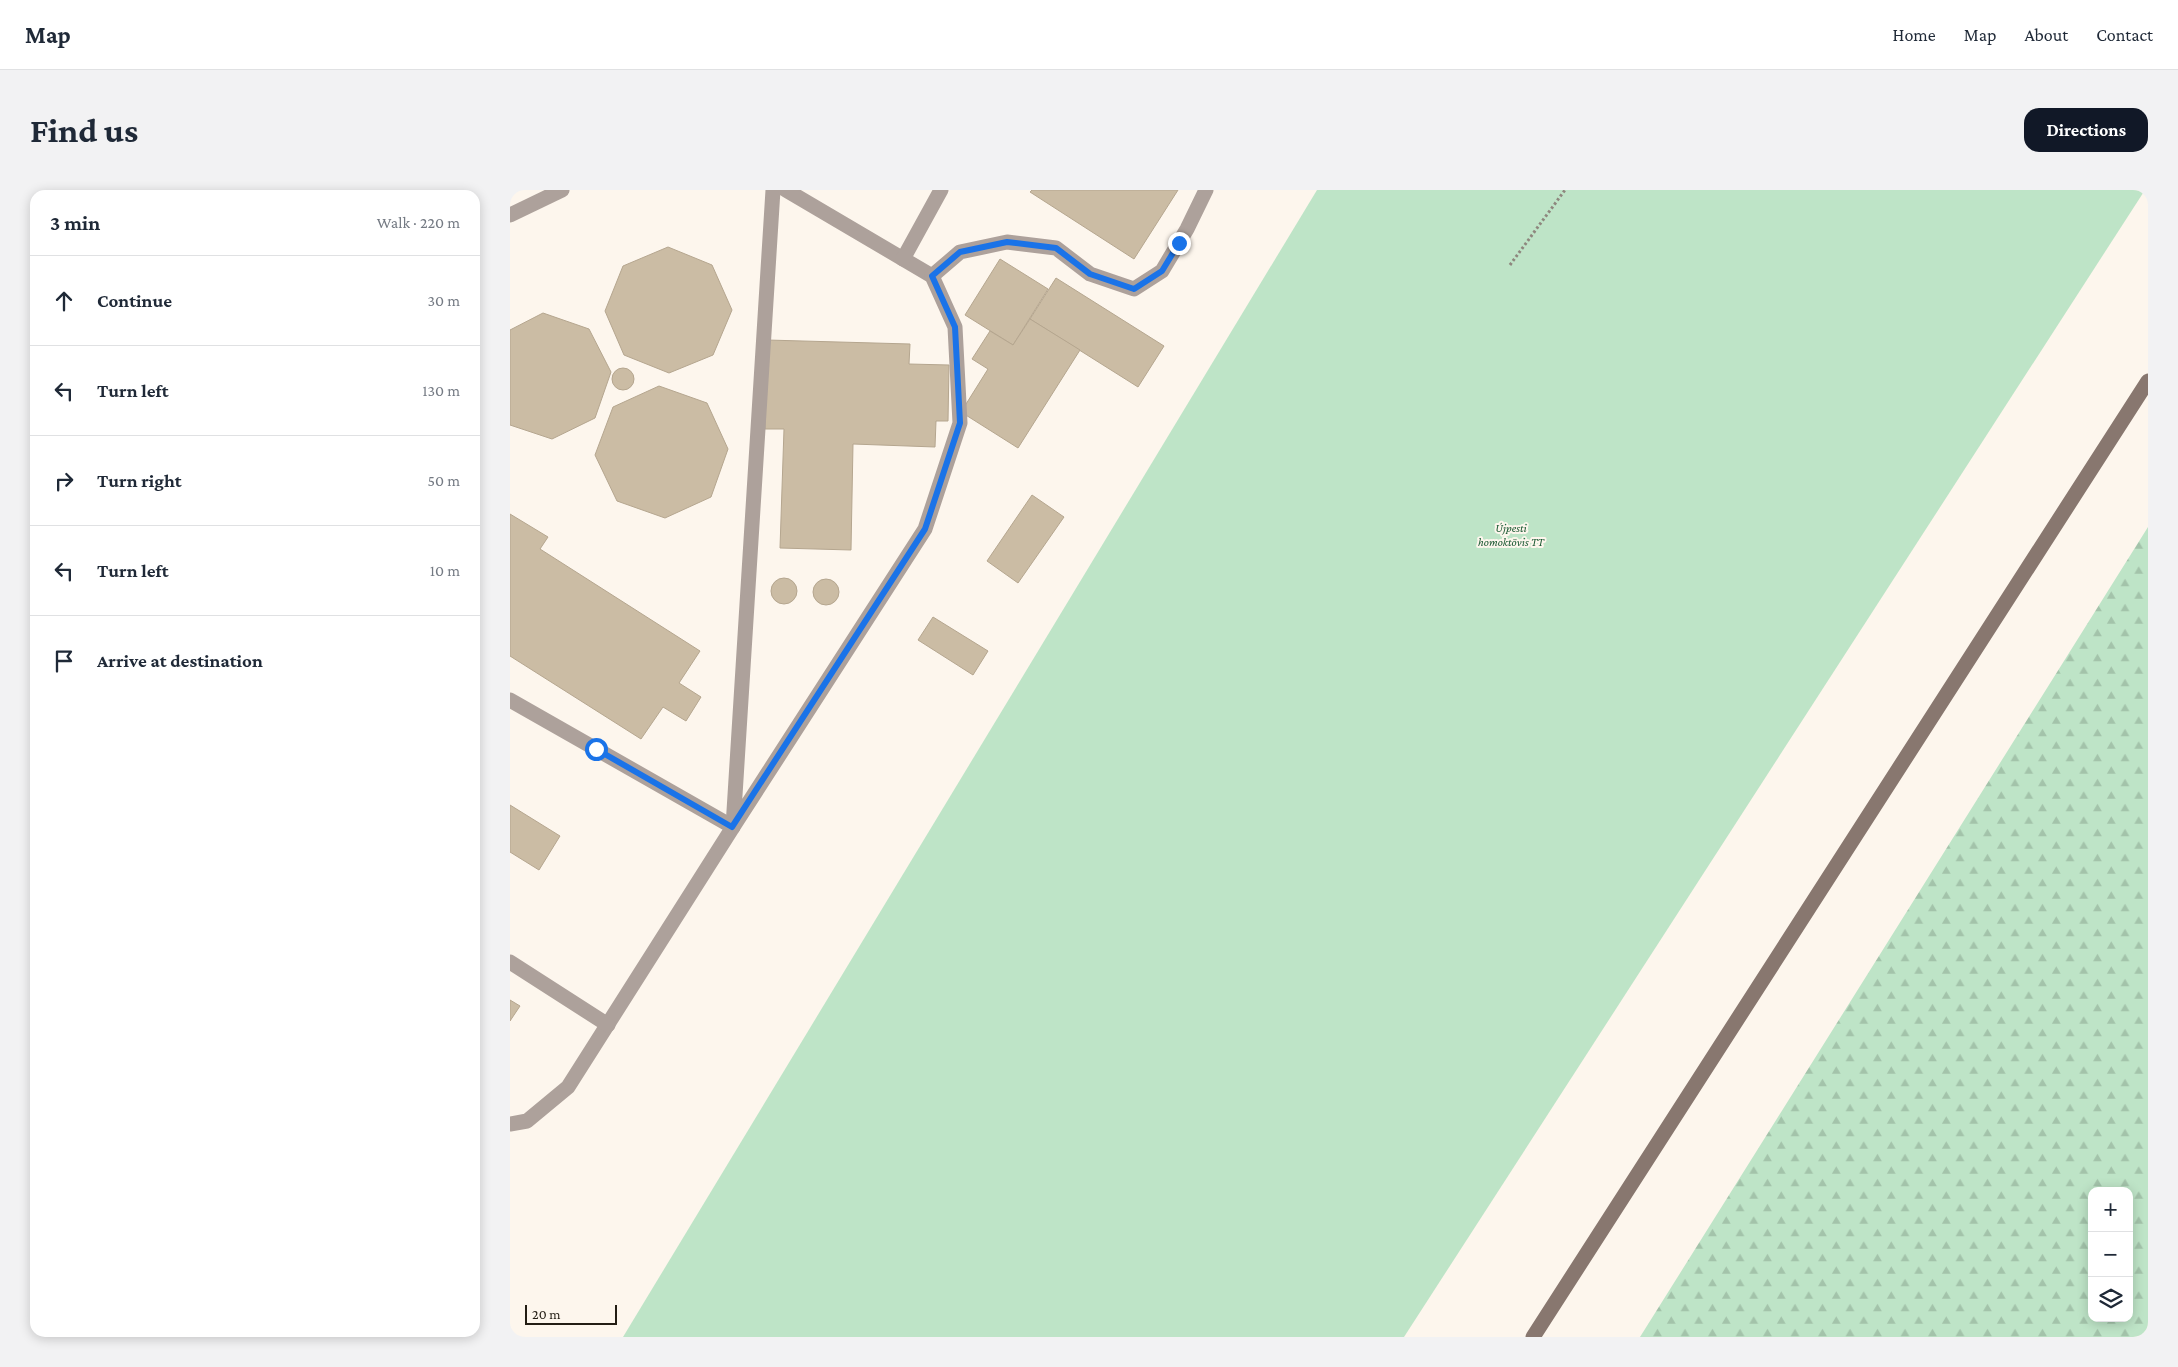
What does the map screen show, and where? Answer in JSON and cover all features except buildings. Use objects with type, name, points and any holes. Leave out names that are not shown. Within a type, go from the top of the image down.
[{"type":"main road","points":[[1533,1337],[2148,381]]},
{"type":"lane","points":[[510,215],[562,190]]},
{"type":"lane","points":[[732,827],[774,190]]},
{"type":"lane","points":[[510,1124],[527,1121],[568,1087],[732,827],[925,529],[960,423],[955,327],[932,276],[786,190]]},
{"type":"lane","points":[[903,259],[941,190]]},
{"type":"lane","points":[[932,276],[960,252],[1007,242],[1056,248],[1090,274],[1134,289],[1162,271],[1187,229],[1206,190]]},
{"type":"lane","points":[[510,700],[732,827]]},
{"type":"lane","points":[[510,962],[608,1024]]},
{"type":"path","points":[[1510,265],[1565,190]]},
{"type":"green space","name":"Újpesti homoktövis TT","points":[[1317,190],[2145,190],[1404,1337],[623,1337]]},
{"type":"green space","points":[[2148,527],[2148,1337],[1640,1337]]},
{"type":"route","points":[[596,749],[732,827],[925,529],[960,423],[955,327],[932,276],[960,252],[1007,242],[1056,248],[1090,274],[1134,289],[1162,271],[1179,243]]}]
